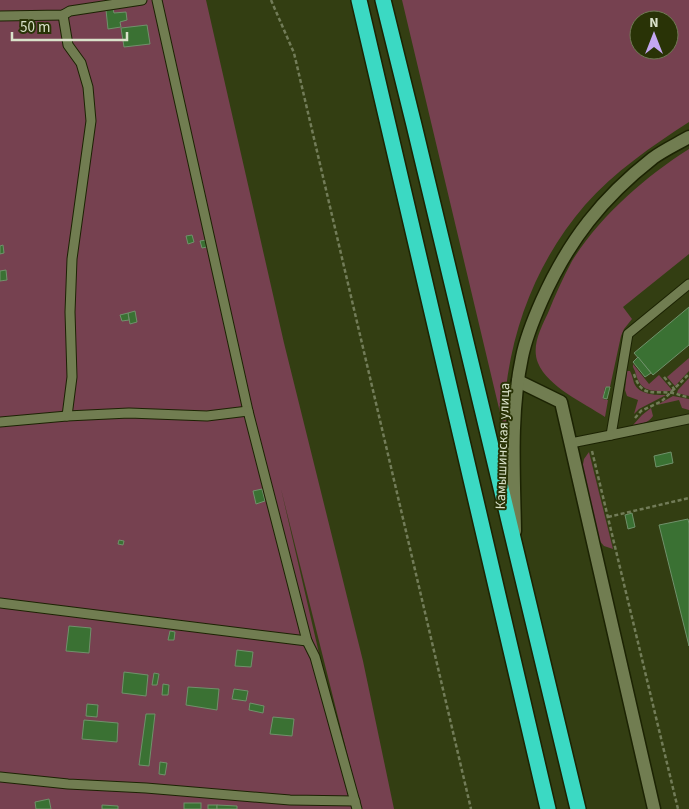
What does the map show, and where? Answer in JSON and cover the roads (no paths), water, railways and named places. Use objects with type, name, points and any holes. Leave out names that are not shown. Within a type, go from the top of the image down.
[{"type":"highway","points":[[359,0],[548,809]]},
{"type":"highway","points":[[383,0],[578,809]]},
{"type":"street","name":"Камышинская улица","points":[[516,551],[514,475],[518,381],[522,356],[535,317],[552,278],[573,241],[595,212],[624,182],[655,157],[689,137]]},
{"type":"street","points":[[518,381],[561,402],[654,809]]},
{"type":"lane","points":[[0,16],[62,15],[70,11],[142,0]]},
{"type":"lane","points":[[0,776],[68,784],[146,788],[356,805],[315,657],[307,641],[248,411],[157,0]]},
{"type":"lane","points":[[62,15],[68,45],[81,63],[88,87],[91,121],[72,259],[70,312],[72,377],[67,416]]},
{"type":"lane","points":[[611,435],[628,334],[689,284]]},
{"type":"lane","points":[[0,422],[129,413],[207,416],[248,411]]},
{"type":"lane","points":[[571,443],[689,419]]},
{"type":"lane","points":[[0,603],[307,641]]}]
